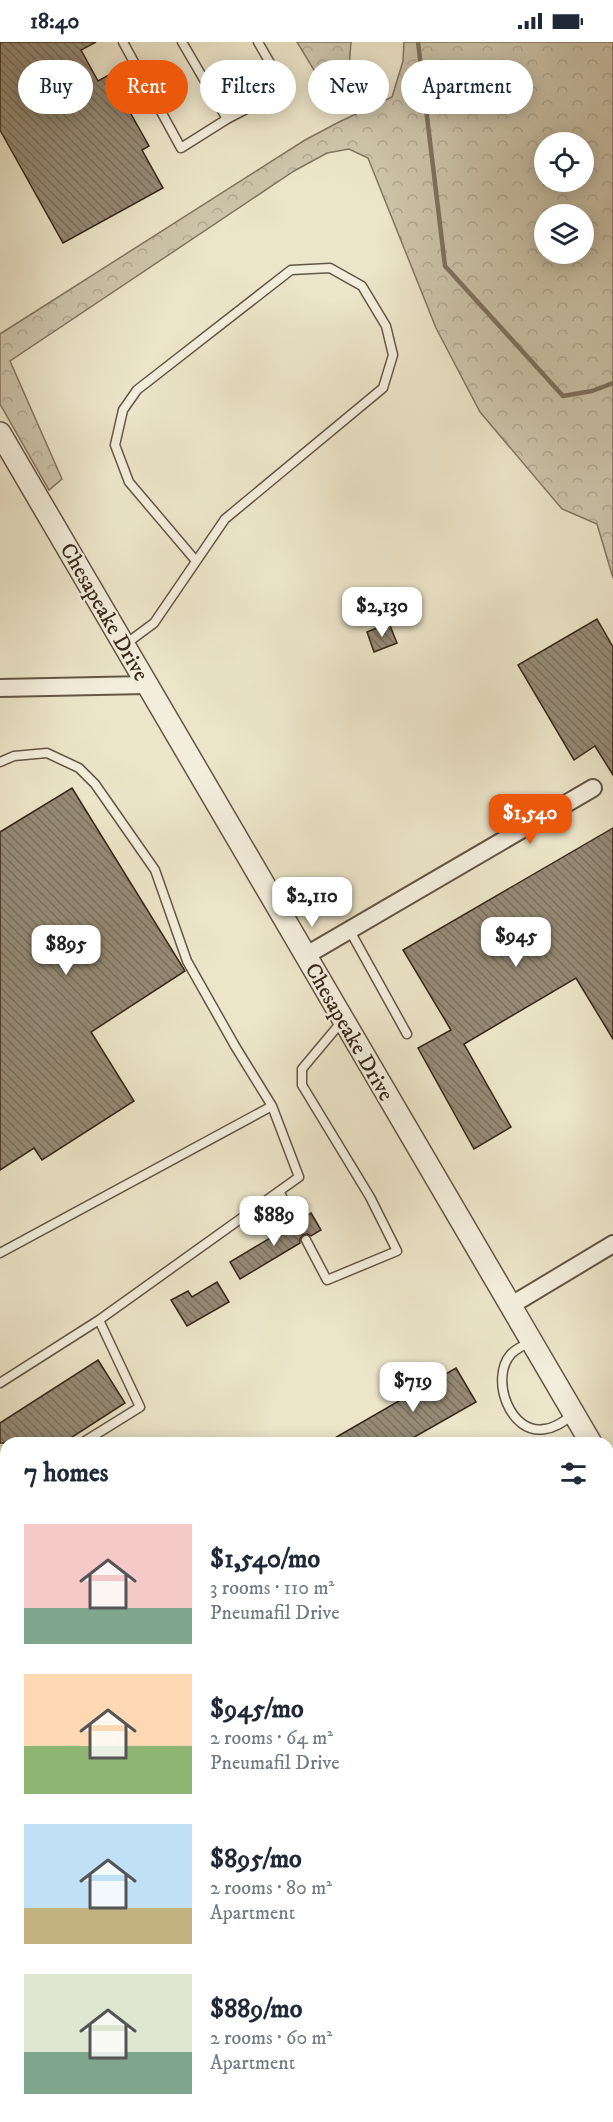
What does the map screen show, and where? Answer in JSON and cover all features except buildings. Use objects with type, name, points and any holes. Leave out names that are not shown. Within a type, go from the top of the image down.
[{"type":"street","name":"Chesapeake Drive","points":[[0,433],[587,1437]]},
{"type":"street","points":[[0,688],[146,685]]},
{"type":"street","points":[[305,956],[593,788]]},
{"type":"street","points":[[510,1306],[613,1244]]},
{"type":"lane","points":[[123,42],[180,148],[227,118],[285,89],[258,42]]},
{"type":"lane","points":[[182,42],[227,118]]},
{"type":"lane","points":[[123,646],[154,622],[225,519],[383,388],[393,355],[386,326],[363,286],[330,268],[291,270],[137,390],[123,410],[115,445],[129,482],[196,561]]},
{"type":"lane","points":[[0,762],[14,756],[47,753],[79,768],[95,784],[154,870],[187,961],[272,1106],[299,1177],[99,1320],[0,1383]]},
{"type":"lane","points":[[350,931],[407,1034]]},
{"type":"lane","points":[[306,1240],[327,1280],[397,1251],[370,1197],[302,1084],[302,1069],[343,1020]]},
{"type":"lane","points":[[0,1253],[272,1106]]},
{"type":"lane","points":[[279,1191],[296,1223]]},
{"type":"lane","points":[[92,1437],[140,1407],[99,1320]]},
{"type":"lane","points":[[531,1342],[510,1355],[505,1365],[501,1377],[506,1401],[522,1424],[538,1430],[556,1426],[574,1414]]},
{"type":"green space","points":[[297,42],[351,42],[350,60],[308,60]]},
{"type":"green space","points":[[404,42],[613,42],[613,578],[597,524],[562,509],[480,412],[436,328],[368,158],[349,149],[327,153],[294,171],[10,361],[62,479],[49,490],[0,404],[0,334],[305,140],[356,114],[389,114],[389,98],[392,97],[401,68],[401,114],[533,114],[533,60],[403,60]]},
{"type":"waterway","points":[[418,42],[445,266],[563,396],[592,391],[613,383]]}]
